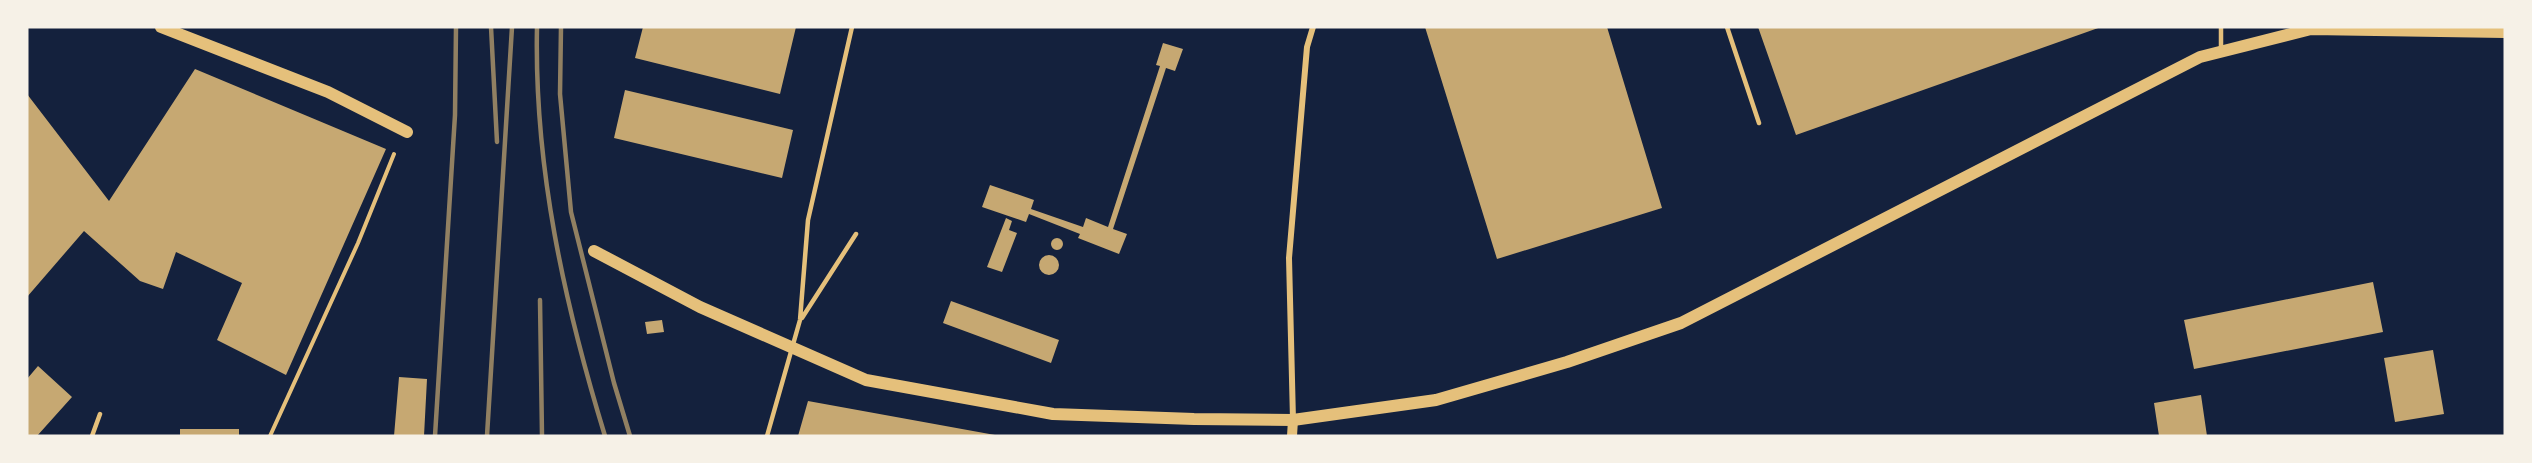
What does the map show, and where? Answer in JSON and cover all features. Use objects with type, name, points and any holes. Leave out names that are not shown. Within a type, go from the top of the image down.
[{"type":"main road","points":[[161,27],[328,92],[405,131]]},
{"type":"main road","points":[[594,251],[700,307],[866,380],[1053,414],[1293,420],[1436,400],[1566,362],[1681,323],[2190,63],[2221,52],[2311,29],[2505,32]]},
{"type":"street","points":[[1292,436],[1289,258],[1307,47],[1313,27]]},
{"type":"lane","points":[[767,436],[800,320],[807,220],[852,27]]},
{"type":"lane","points":[[1727,27],[1759,123]]},
{"type":"lane","points":[[2221,52],[2222,27]]},
{"type":"lane","points":[[800,320],[856,234]]},
{"type":"lane","points":[[92,436],[100,414]]},
{"type":"path","points":[[270,436],[358,243],[405,131]]},
{"type":"building","points":[[643,27],[796,27],[780,94],[635,58]]},
{"type":"building","points":[[1425,27],[1607,27],[1662,208],[1497,259]]},
{"type":"building","points":[[1758,27],[2101,27],[1796,135]]},
{"type":"building","points":[[1163,43],[1183,49],[1175,71],[1166,68],[1113,229],[1127,234],[1119,254],[1078,238],[1080,234],[1029,214],[1026,222],[982,207],[990,185],[1034,200],[1031,209],[1083,227],[1086,218],[1108,227],[1160,66],[1156,65]]},
{"type":"building","points":[[195,69],[386,149],[286,375],[217,340],[242,283],[176,252],[163,289],[140,281],[84,231],[27,297],[27,94],[109,201]]},
{"type":"building","points":[[625,90],[793,130],[782,178],[614,138]]},
{"type":"building","points":[[1006,218],[1012,221],[1009,230],[1017,233],[1002,272],[987,267]]},
{"type":"building","points":[[1057,238],[1063,244],[1057,250],[1051,244]]},
{"type":"building","points":[[1049,255],[1056,258],[1059,265],[1056,272],[1049,275],[1042,272],[1039,265],[1042,258]]},
{"type":"building","points":[[2373,282],[2383,332],[2194,369],[2184,320]]},
{"type":"building","points":[[951,301],[1059,340],[1051,363],[943,323]]},
{"type":"building","points":[[662,320],[664,332],[647,334],[645,322]]},
{"type":"building","points":[[2433,350],[2444,414],[2395,422],[2384,358]]},
{"type":"building","points":[[38,366],[72,397],[37,436],[27,436],[27,379]]},
{"type":"building","points":[[399,377],[427,379],[424,436],[394,436]]},
{"type":"building","points":[[2201,395],[2207,436],[2159,436],[2154,403]]},
{"type":"building","points":[[808,401],[995,435],[995,436],[798,436]]},
{"type":"building","points":[[180,429],[239,429],[239,436],[180,436]]},
{"type":"railway","points":[[435,436],[455,115],[456,27]]},
{"type":"railway","points":[[491,27],[497,142]]},
{"type":"railway","points":[[487,436],[512,27]]},
{"type":"railway","points":[[537,27],[537,79],[541,131],[554,234],[577,335],[605,436]]},
{"type":"railway","points":[[561,27],[560,94],[571,212],[614,383],[630,436]]},
{"type":"railway","points":[[540,300],[542,436]]}]
